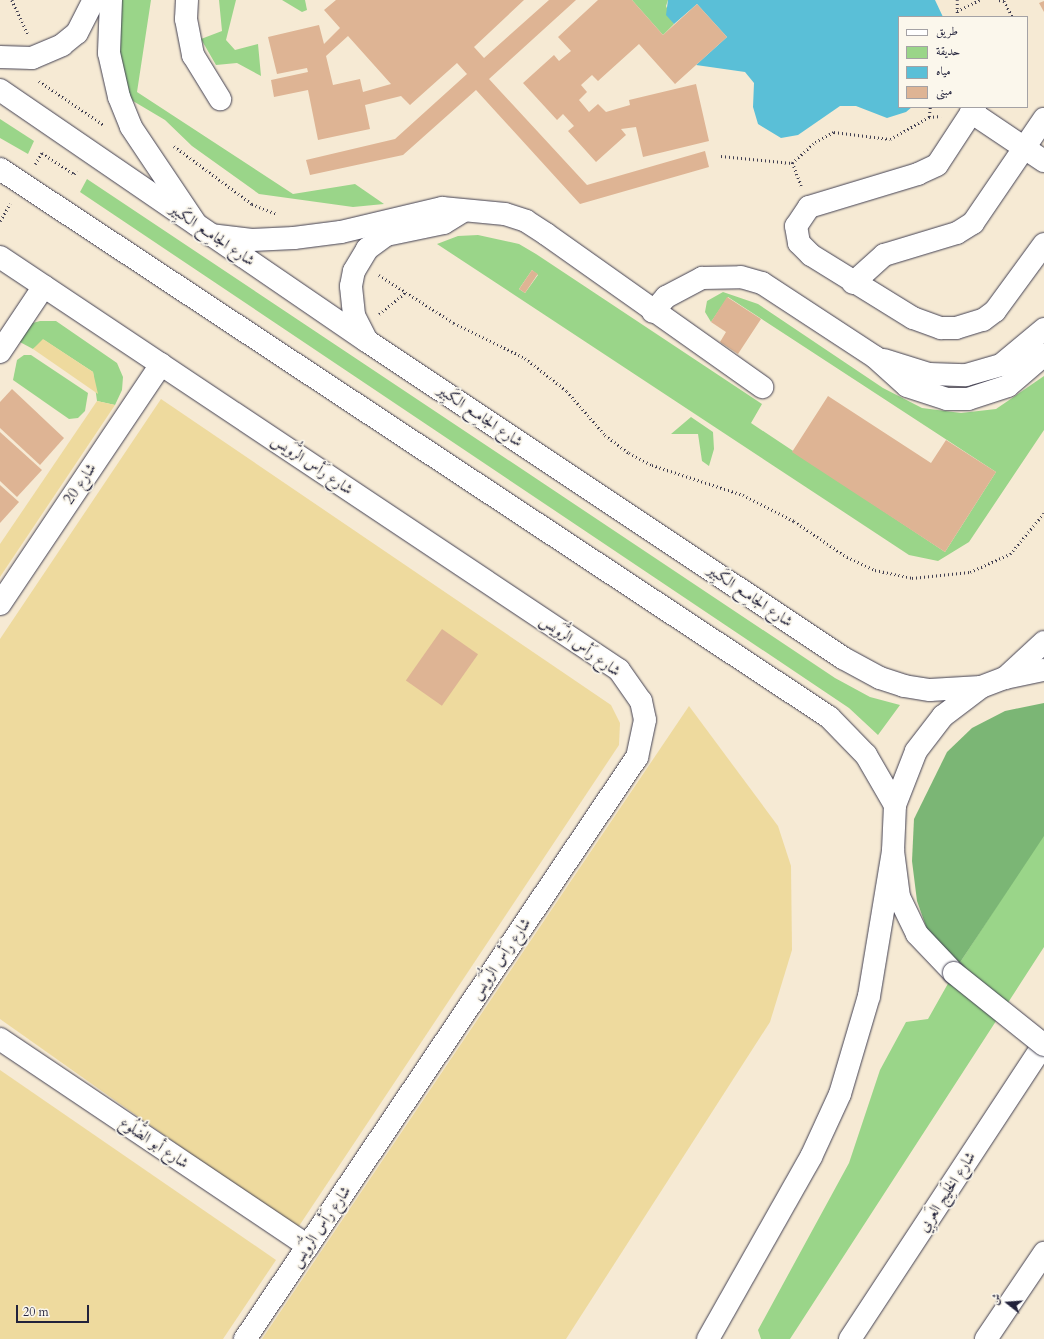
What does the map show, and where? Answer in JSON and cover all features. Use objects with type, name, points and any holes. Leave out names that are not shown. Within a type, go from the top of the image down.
[{"type":"main road","points":[[0,57],[32,58],[62,45],[77,32],[94,0]]},
{"type":"main road","points":[[111,0],[109,53],[131,127],[204,230],[272,240],[341,232],[431,209],[498,213],[526,221],[762,388]]},
{"type":"main road","points":[[187,0],[186,19],[193,55],[220,99]]},
{"type":"main road","name":"شارع الجامِع الكَبِير","points":[[0,90],[204,230],[364,335],[843,658],[880,678],[904,686],[930,690],[981,687]]},
{"type":"main road","points":[[1044,161],[970,114],[944,157],[928,170],[809,207],[796,226],[799,243],[811,255],[853,283],[927,324],[941,328],[970,326],[995,311],[1044,244]]},
{"type":"main road","points":[[853,283],[884,255],[957,233],[973,224],[1044,119]]},
{"type":"main road","points":[[0,169],[830,717],[866,755],[895,806]]},
{"type":"main road","points":[[364,335],[352,300],[354,271],[367,249],[386,235],[444,223],[463,211]]},
{"type":"main road","name":"شارع رَأس الرُّوَيس","points":[[0,257],[619,670],[641,701],[645,720],[637,757],[245,1339]]},
{"type":"main road","points":[[653,312],[666,297],[702,278],[741,277],[782,294],[875,357],[907,386],[926,394],[968,399],[1008,386],[1044,355]]},
{"type":"main road","points":[[0,352],[44,286]]},
{"type":"main road","points":[[875,357],[929,374],[966,375],[1001,365],[1044,329]]},
{"type":"main road","name":"شارع 20","points":[[0,604],[161,364]]},
{"type":"main road","points":[[1006,678],[1044,642]]},
{"type":"main road","points":[[708,1339],[811,1157],[840,1094],[869,996],[892,851],[895,806],[916,751],[943,716],[981,687],[1006,678],[1044,670]]},
{"type":"main road","points":[[892,851],[899,897],[917,934],[954,974],[1044,1044]]},
{"type":"main road","name":"شارع أبو الضُّلُوع","points":[[0,1039],[308,1246]]},
{"type":"main road","name":"شارع الخَلِيج العَربِي","points":[[850,1339],[1044,1044]]},
{"type":"main road","points":[[986,1339],[1044,1252]]},
{"type":"path","points":[[12,0],[29,39],[37,79],[111,130],[131,127]]},
{"type":"path","points":[[957,0],[957,16]]},
{"type":"path","points":[[957,11],[980,0]]},
{"type":"path","points":[[999,0],[1005,1],[1012,16]]},
{"type":"path","points":[[929,117],[930,108]]},
{"type":"path","points":[[721,156],[792,163],[815,142],[834,132],[890,139],[929,117],[938,115],[970,114]]},
{"type":"path","points":[[169,142],[252,204],[281,215]]},
{"type":"path","points":[[0,221],[42,153],[74,174],[89,151]]},
{"type":"path","points":[[792,163],[809,207]]},
{"type":"path","points":[[358,265],[406,292],[454,323],[525,358],[567,391],[605,435],[629,453],[755,501],[794,521],[847,557],[875,570],[912,578],[970,572],[1010,554],[1044,513]]},
{"type":"path","points":[[364,335],[406,292]]},
{"type":"green space","points":[[119,0],[151,0],[137,92],[293,194],[355,184],[384,204],[353,207],[259,194],[192,146],[165,120],[133,101],[126,89],[117,57]]},
{"type":"green space","points":[[219,0],[236,0],[226,40],[235,50],[258,44],[261,76],[237,63],[216,65],[201,39],[222,31]]},
{"type":"green space","points":[[282,0],[305,0],[307,10],[302,12]]},
{"type":"green space","points":[[632,0],[668,0],[666,6],[674,24],[663,35]]},
{"type":"green space","points":[[0,119],[34,141],[28,154],[0,138]]},
{"type":"green space","points":[[87,179],[835,678],[870,697],[900,705],[878,735],[849,708],[80,192]]},
{"type":"green space","points":[[478,235],[519,244],[536,254],[762,404],[751,423],[945,552],[996,472],[728,297],[711,322],[705,312],[707,301],[723,292],[758,304],[883,388],[922,408],[961,413],[996,409],[1044,376],[1044,430],[969,542],[938,561],[909,555],[437,244],[458,236]],"holes":[[[532,270],[538,275],[525,293],[519,289]]]},
{"type":"green space","points":[[40,321],[56,321],[117,363],[123,377],[122,390],[115,405],[97,401],[93,372],[44,340],[33,349],[18,341],[29,324]]},
{"type":"green space","points":[[24,355],[31,355],[88,393],[85,411],[78,418],[69,419],[13,380],[17,360]]},
{"type":"green space","points":[[691,417],[713,432],[714,449],[709,466],[702,461],[698,434],[671,434]]},
{"type":"green space","points":[[1044,703],[1044,836],[959,964],[928,932],[917,901],[912,861],[914,819],[947,752],[972,728],[1005,711]]},
{"type":"green space","points":[[1044,834],[1044,947],[790,1339],[761,1339],[758,1330],[849,1163],[880,1070],[906,1022],[928,1019],[959,964]]},
{"type":"sand","points":[[43,339],[93,372],[98,394],[33,349]]},
{"type":"sand","points":[[161,399],[611,705],[620,723],[619,745],[297,1229],[0,1019],[0,639]]},
{"type":"sand","points":[[97,401],[115,405],[0,577],[0,544]]},
{"type":"sand","points":[[689,706],[778,826],[791,866],[792,950],[770,1022],[566,1339],[262,1339]]},
{"type":"sand","points":[[0,1070],[276,1260],[223,1339],[0,1339]]},
{"type":"water","points":[[668,0],[935,0],[943,16],[898,16],[898,108],[911,108],[906,112],[887,118],[856,106],[840,106],[798,135],[781,138],[758,124],[753,107],[754,83],[745,72],[696,65],[727,37],[697,4],[674,24],[666,15]]},
{"type":"building","points":[[336,0],[524,0],[474,47],[484,58],[549,0],[576,0],[489,79],[587,185],[705,151],[709,167],[580,204],[476,90],[403,155],[310,175],[306,160],[395,139],[467,74],[457,63],[410,105],[401,96],[365,105],[370,129],[318,140],[308,90],[274,97],[271,80],[308,72],[307,68],[277,74],[268,37],[319,25],[324,44],[340,28],[324,10]],"holes":[[[348,36],[391,84],[363,92],[360,79],[333,85],[326,56]]]},
{"type":"building","points":[[598,0],[632,0],[663,35],[697,4],[727,37],[675,84],[639,44],[598,81],[592,75],[581,85],[587,92],[579,100],[589,112],[598,104],[606,112],[630,105],[629,100],[696,84],[709,141],[643,157],[636,127],[621,129],[626,135],[596,162],[568,131],[574,126],[563,114],[557,120],[523,83],[554,55],[559,61],[571,51],[558,37]]},
{"type":"building","points":[[1044,1],[1044,12],[1039,3]]},
{"type":"building","points":[[532,270],[538,274],[525,293],[519,289]]},
{"type":"building","points":[[727,297],[761,319],[738,354],[720,342],[726,332],[711,322]]},
{"type":"building","points":[[12,389],[64,438],[40,465],[0,428],[0,402]]},
{"type":"building","points":[[828,396],[931,463],[946,440],[996,472],[945,552],[792,452]]},
{"type":"building","points":[[0,432],[42,470],[17,497],[0,481]]},
{"type":"building","points":[[0,485],[19,502],[0,523]]},
{"type":"building","points":[[442,629],[478,654],[442,706],[406,681]]}]
